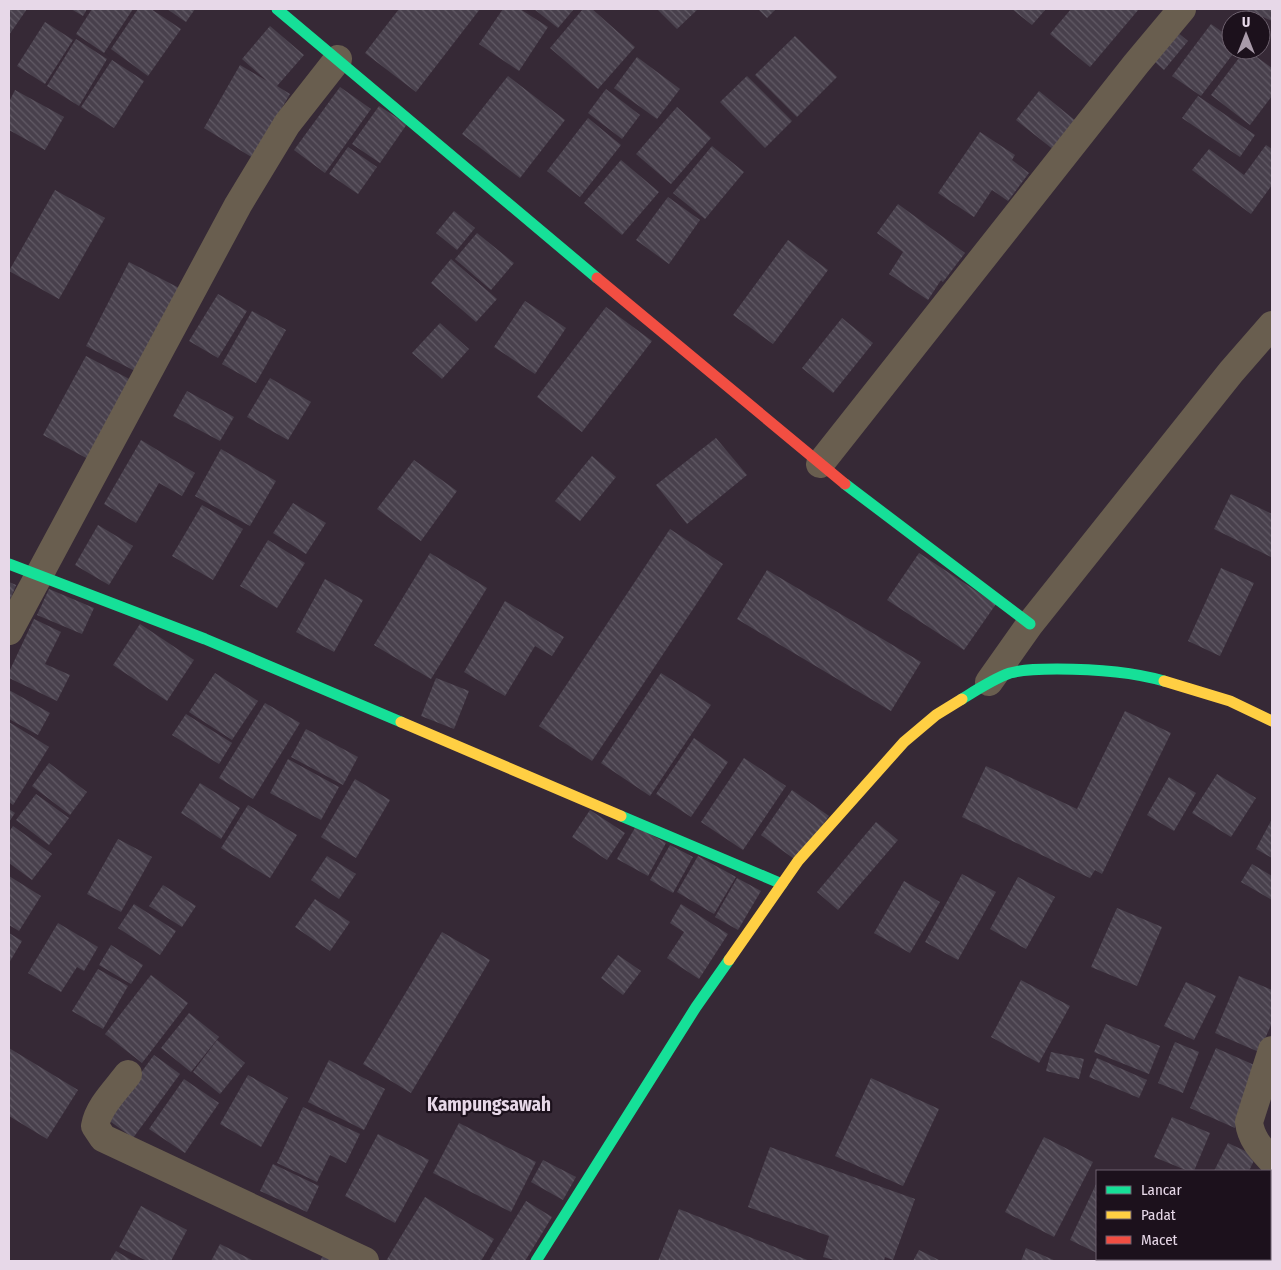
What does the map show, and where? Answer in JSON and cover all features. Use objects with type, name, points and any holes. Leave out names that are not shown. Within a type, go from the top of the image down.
[{"type":"street","points":[[277,9],[610,290],[849,488],[1030,624]]},
{"type":"street","points":[[820,464],[1136,64],[1182,9]]},
{"type":"street","points":[[9,631],[238,204],[287,124],[338,59]]},
{"type":"street","points":[[989,682],[1030,624],[1225,380],[1272,325]]},
{"type":"street","points":[[9,564],[205,639],[782,884]]},
{"type":"street","points":[[536,1261],[696,1007],[798,861],[904,742],[936,715],[989,682],[1011,673],[1034,669],[1093,669],[1150,677],[1230,701],[1272,721]]},
{"type":"street","points":[[1272,1050],[1249,1122],[1250,1132],[1256,1143],[1272,1161]]},
{"type":"street","points":[[128,1074],[101,1109],[96,1119],[95,1126],[103,1138],[365,1261]]},
{"type":"building","points":[[9,9],[27,9],[9,35]]},
{"type":"building","points":[[71,9],[87,9],[83,16]]},
{"type":"building","points":[[92,9],[133,9],[104,53],[76,34]]},
{"type":"building","points":[[138,9],[151,9],[181,29],[148,76],[111,49]]},
{"type":"building","points":[[167,9],[195,9],[186,22]]},
{"type":"building","points":[[399,9],[480,9],[416,92],[365,53]]},
{"type":"building","points":[[503,9],[520,9],[548,27],[519,71],[479,44]]},
{"type":"building","points":[[534,9],[574,9],[558,28]]},
{"type":"building","points":[[583,9],[592,9],[635,47],[598,89],[550,48]]},
{"type":"building","points":[[657,9],[698,9],[677,29]]},
{"type":"building","points":[[758,9],[776,9],[767,18]]},
{"type":"building","points":[[1012,9],[1046,9],[1032,25]]},
{"type":"building","points":[[1071,9],[1139,9],[1090,67],[1050,34]]},
{"type":"building","points":[[1244,9],[1272,9],[1272,21],[1271,10]]},
{"type":"building","points":[[45,22],[73,40],[45,84],[17,66]]},
{"type":"building","points":[[1211,24],[1221,31],[1221,60],[1228,60],[1201,96],[1172,76]]},
{"type":"building","points":[[270,26],[304,55],[277,86],[290,94],[253,158],[204,128],[240,65],[267,81],[242,59]]},
{"type":"building","points":[[1171,27],[1188,41],[1164,70],[1147,55]]},
{"type":"building","points":[[795,36],[837,77],[797,117],[755,75]]},
{"type":"building","points":[[76,39],[107,59],[79,106],[47,86]]},
{"type":"building","points":[[637,57],[680,89],[657,119],[614,88]]},
{"type":"building","points":[[112,60],[144,81],[114,128],[81,107]]},
{"type":"building","points":[[1237,60],[1261,60],[1272,68],[1272,96],[1250,125],[1211,95]]},
{"type":"building","points":[[508,76],[565,120],[520,178],[462,134]]},
{"type":"building","points":[[747,76],[792,121],[765,148],[720,102]]},
{"type":"building","points":[[340,87],[371,109],[325,173],[294,150]]},
{"type":"building","points":[[606,89],[640,115],[622,139],[588,113]]},
{"type":"building","points":[[15,90],[64,117],[45,150],[9,130],[9,102]]},
{"type":"building","points":[[1039,91],[1082,126],[1059,154],[1016,120]]},
{"type":"building","points":[[1198,96],[1255,135],[1240,157],[1182,118]]},
{"type":"building","points":[[379,106],[407,124],[380,163],[352,144]]},
{"type":"building","points":[[677,107],[711,138],[671,184],[636,154]]},
{"type":"building","points":[[588,118],[621,145],[580,197],[547,171]]},
{"type":"building","points":[[980,132],[1015,155],[1012,160],[1029,173],[1008,201],[992,190],[974,217],[938,193]]},
{"type":"building","points":[[1266,145],[1272,149],[1272,185],[1251,214],[1192,170],[1209,149],[1244,175]]},
{"type":"building","points":[[712,146],[744,172],[705,219],[673,193]]},
{"type":"building","points":[[348,147],[377,167],[358,194],[329,174]]},
{"type":"building","points":[[621,160],[659,192],[622,235],[584,203]]},
{"type":"building","points":[[55,190],[105,218],[59,299],[9,271]]},
{"type":"building","points":[[668,197],[700,220],[669,264],[636,240]]},
{"type":"building","points":[[898,204],[965,253],[943,282],[941,280],[928,300],[889,274],[903,252],[877,233]]},
{"type":"building","points":[[454,211],[475,228],[457,250],[436,233]]},
{"type":"building","points":[[477,233],[514,263],[491,290],[455,259]]},
{"type":"building","points":[[788,240],[828,270],[773,344],[733,315]]},
{"type":"building","points":[[451,259],[497,299],[476,322],[431,283]]},
{"type":"building","points":[[129,262],[181,289],[137,372],[86,346]]},
{"type":"building","points":[[218,294],[247,311],[218,358],[189,341]]},
{"type":"building","points":[[525,301],[566,328],[535,374],[494,347]]},
{"type":"building","points":[[606,307],[652,341],[582,432],[537,397]]},
{"type":"building","points":[[252,311],[286,330],[256,383],[222,364]]},
{"type":"building","points":[[842,318],[873,343],[833,393],[802,368]]},
{"type":"building","points":[[440,323],[469,349],[442,379],[412,353]]},
{"type":"building","points":[[86,356],[133,381],[90,460],[43,435]]},
{"type":"building","points":[[270,378],[311,402],[288,440],[247,417]]},
{"type":"building","points":[[187,391],[234,417],[220,441],[173,416]]},
{"type":"building","points":[[716,438],[747,475],[687,524],[656,485]]},
{"type":"building","points":[[141,440],[195,473],[182,496],[159,483],[136,523],[104,504]]},
{"type":"building","points":[[221,449],[276,481],[250,526],[195,496]]},
{"type":"building","points":[[592,456],[616,477],[580,521],[555,501]]},
{"type":"building","points":[[414,460],[457,491],[421,541],[377,509]]},
{"type":"building","points":[[1231,494],[1272,514],[1271,557],[1214,529]]},
{"type":"building","points":[[293,503],[326,523],[306,554],[273,533]]},
{"type":"building","points":[[202,505],[243,529],[213,580],[172,556]]},
{"type":"building","points":[[98,525],[133,546],[109,585],[75,565]]},
{"type":"building","points":[[670,529],[723,564],[592,761],[539,726]]},
{"type":"building","points":[[268,540],[305,563],[277,608],[240,586]]},
{"type":"building","points":[[430,553],[487,588],[431,679],[374,645]]},
{"type":"building","points":[[919,553],[996,604],[964,650],[887,600]]},
{"type":"building","points":[[1221,568],[1254,583],[1220,656],[1188,641]]},
{"type":"building","points":[[767,570],[921,662],[891,711],[737,619]]},
{"type":"building","points":[[325,579],[363,600],[334,652],[296,632]]},
{"type":"building","points":[[9,582],[16,585],[9,603]]},
{"type":"building","points":[[49,589],[94,608],[82,634],[37,615]]},
{"type":"building","points":[[505,601],[564,637],[552,656],[535,646],[505,696],[464,672]]},
{"type":"building","points":[[34,619],[61,632],[45,664],[70,675],[57,701],[9,678],[9,672]]},
{"type":"building","points":[[140,624],[194,660],[167,701],[113,665]]},
{"type":"building","points":[[215,673],[258,701],[232,740],[189,712]]},
{"type":"building","points":[[661,673],[711,705],[650,796],[601,763]]},
{"type":"building","points":[[436,678],[469,691],[454,729],[421,716]]},
{"type":"building","points":[[9,690],[50,713],[38,735],[9,719]]},
{"type":"building","points":[[265,703],[300,723],[253,799],[219,778]]},
{"type":"building","points":[[1125,711],[1171,733],[1102,874],[1095,870],[1090,878],[962,817],[986,766],[1077,809]]},
{"type":"building","points":[[186,714],[232,743],[219,764],[172,735]]},
{"type":"building","points":[[9,722],[49,747],[13,805],[9,802]]},
{"type":"building","points":[[306,729],[358,757],[343,785],[291,757]]},
{"type":"building","points":[[694,738],[728,762],[691,817],[656,794]]},
{"type":"building","points":[[744,758],[786,786],[743,850],[701,822]]},
{"type":"building","points":[[288,759],[339,787],[321,820],[270,793]]},
{"type":"building","points":[[49,763],[87,792],[70,815],[32,786]]},
{"type":"building","points":[[1217,774],[1256,798],[1231,837],[1192,813]]},
{"type":"building","points":[[1169,777],[1196,793],[1174,831],[1147,815]]},
{"type":"building","points":[[355,779],[390,800],[356,858],[321,837]]},
{"type":"building","points":[[200,783],[240,808],[221,839],[181,813]]},
{"type":"building","points":[[792,790],[829,816],[797,861],[761,835]]},
{"type":"building","points":[[36,794],[69,818],[49,845],[16,820]]},
{"type":"building","points":[[248,805],[297,835],[270,878],[221,848]]},
{"type":"building","points":[[9,809],[15,813],[9,822]]},
{"type":"building","points":[[590,810],[625,833],[607,860],[572,837]]},
{"type":"building","points":[[1272,819],[1272,858],[1256,849]]},
{"type":"building","points":[[876,822],[898,840],[838,910],[817,892]]},
{"type":"building","points":[[13,826],[52,854],[32,880],[9,863],[9,832]]},
{"type":"building","points":[[636,826],[666,843],[648,876],[617,859]]},
{"type":"building","points":[[118,839],[152,857],[121,912],[87,894]]},
{"type":"building","points":[[670,845],[693,857],[673,893],[650,880]]},
{"type":"building","points":[[327,856],[356,874],[339,899],[311,880]]},
{"type":"building","points":[[698,856],[736,877],[714,914],[677,892]]},
{"type":"building","points":[[1252,864],[1272,876],[1272,900],[1241,882]]},
{"type":"building","points":[[962,874],[996,892],[958,960],[925,942]]},
{"type":"building","points":[[9,876],[41,896],[19,931],[9,925]]},
{"type":"building","points":[[1018,877],[1055,897],[1026,949],[990,929]]},
{"type":"building","points":[[737,878],[761,891],[738,930],[715,917]]},
{"type":"building","points":[[904,881],[940,902],[910,953],[874,933]]},
{"type":"building","points":[[163,885],[196,906],[182,927],[149,906]]},
{"type":"building","points":[[315,899],[350,922],[330,951],[295,927]]},
{"type":"building","points":[[134,904],[176,931],[160,955],[118,928]]},
{"type":"building","points":[[681,904],[728,934],[699,979],[667,958],[684,932],[670,923]]},
{"type":"building","points":[[1117,908],[1162,927],[1137,986],[1091,967]]},
{"type":"building","points":[[58,923],[98,947],[84,971],[77,967],[61,992],[28,973]]},
{"type":"building","points":[[442,932],[490,960],[411,1093],[363,1064]]},
{"type":"building","points":[[9,933],[22,941],[9,963]]},
{"type":"building","points":[[111,945],[143,965],[131,984],[99,965]]},
{"type":"building","points":[[618,955],[641,971],[623,995],[601,978]]},
{"type":"building","points":[[98,969],[128,986],[103,1029],[72,1011]]},
{"type":"building","points":[[151,975],[188,1003],[142,1063],[105,1034]]},
{"type":"building","points":[[1239,976],[1272,990],[1272,1023],[1259,1052],[1215,1033]]},
{"type":"building","points":[[1021,980],[1070,1006],[1039,1063],[991,1037]]},
{"type":"building","points":[[1186,982],[1216,996],[1194,1040],[1164,1026]]},
{"type":"building","points":[[189,1013],[219,1037],[191,1072],[161,1048]]},
{"type":"building","points":[[1106,1024],[1160,1046],[1149,1074],[1094,1052]]},
{"type":"building","points":[[217,1040],[245,1063],[220,1094],[193,1072]]},
{"type":"building","points":[[1175,1042],[1199,1052],[1183,1093],[1158,1083]]},
{"type":"building","points":[[9,1048],[78,1090],[47,1139],[9,1116]]},
{"type":"building","points":[[1216,1048],[1261,1068],[1235,1128],[1190,1108]]},
{"type":"building","points":[[1051,1052],[1084,1059],[1079,1079],[1046,1071]]},
{"type":"building","points":[[154,1055],[180,1074],[133,1138],[107,1119]]},
{"type":"building","points":[[1097,1058],[1147,1080],[1139,1098],[1089,1077]]},
{"type":"building","points":[[329,1060],[385,1089],[364,1130],[308,1102]]},
{"type":"building","points":[[248,1075],[288,1098],[261,1147],[220,1124]]},
{"type":"building","points":[[871,1078],[939,1109],[903,1186],[835,1156]]},
{"type":"building","points":[[184,1079],[219,1103],[185,1153],[149,1129]]},
{"type":"building","points":[[303,1107],[360,1134],[346,1163],[330,1155],[317,1182],[277,1163]]},
{"type":"building","points":[[1172,1117],[1210,1133],[1194,1170],[1186,1170],[1154,1157]]},
{"type":"building","points":[[459,1123],[536,1162],[511,1212],[433,1173]]},
{"type":"building","points":[[378,1134],[429,1160],[395,1223],[345,1196]]},
{"type":"building","points":[[1044,1137],[1093,1162],[1054,1237],[1005,1212]]},
{"type":"building","points":[[1228,1143],[1256,1156],[1249,1170],[1214,1170]]},
{"type":"building","points":[[770,1147],[915,1199],[893,1260],[885,1257],[884,1261],[838,1261],[823,1257],[829,1236],[748,1207]]},
{"type":"building","points":[[543,1160],[576,1177],[563,1200],[531,1182]]},
{"type":"building","points":[[273,1164],[319,1186],[307,1212],[260,1191]]},
{"type":"building","points":[[1096,1184],[1096,1253],[1070,1240]]},
{"type":"building","points":[[425,1197],[494,1239],[481,1261],[386,1261]]},
{"type":"building","points":[[526,1201],[552,1217],[525,1261],[489,1261]]},
{"type":"building","points":[[141,1206],[187,1230],[171,1261],[147,1261],[119,1247]]},
{"type":"building","points":[[679,1209],[810,1261],[658,1261]]},
{"type":"building","points":[[220,1244],[254,1261],[211,1261]]},
{"type":"building","points":[[1026,1248],[1056,1261],[1021,1261]]},
{"type":"building","points":[[919,1250],[941,1261],[913,1261]]},
{"type":"building","points":[[116,1251],[133,1261],[110,1261]]},
{"type":"building","points":[[324,1254],[338,1261],[320,1261]]},
{"type":"building","points":[[1142,1260],[1145,1261],[1127,1261]]},
{"type":"building","points":[[1205,1260],[1256,1260],[1255,1261]]},
{"type":"traffic: fast","points":[[277,9],[597,278]]},
{"type":"traffic: fast","points":[[845,484],[1030,624]]},
{"type":"traffic: fast","points":[[9,564],[205,639],[401,722]]},
{"type":"traffic: fast","points":[[962,699],[1004,675],[1027,670],[1097,670],[1137,675],[1164,681]]},
{"type":"traffic: fast","points":[[621,816],[782,884]]},
{"type":"traffic: fast","points":[[536,1261],[696,1007],[729,960]]},
{"type":"traffic: slow","points":[[1164,681],[1230,701],[1272,721]]},
{"type":"traffic: slow","points":[[729,960],[798,861],[904,742],[936,715],[962,699]]},
{"type":"traffic: slow","points":[[401,722],[621,816]]},
{"type":"traffic: jam","points":[[597,278],[845,484]]},
{"type":"district","name":"Kampungsawah","points":[[489,1104]]}]
